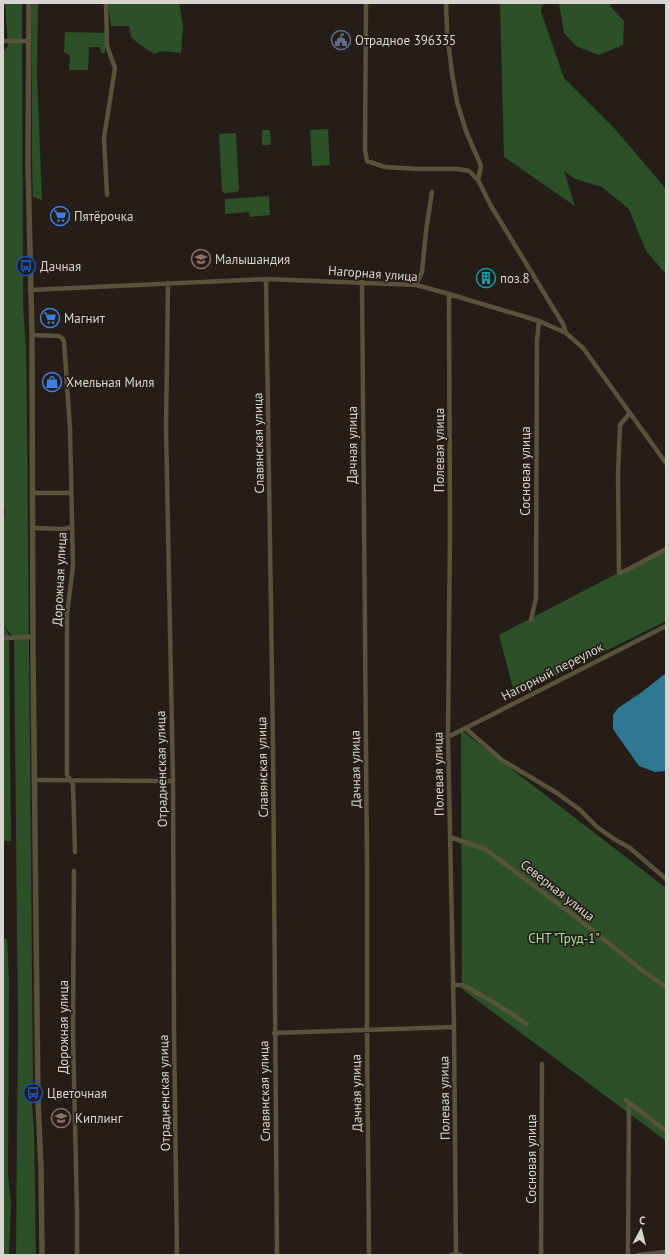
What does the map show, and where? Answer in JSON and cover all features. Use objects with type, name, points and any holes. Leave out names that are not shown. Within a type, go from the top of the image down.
[{"type":"street","points":[[29,3],[28,165],[32,335],[34,780],[38,1101],[41,1167],[42,1255]]},
{"type":"street","points":[[106,3],[107,46],[115,68],[104,138],[107,195]]},
{"type":"street","points":[[366,3],[365,150],[367,161],[385,167],[458,169],[469,171],[478,180],[491,206],[563,324],[566,333]]},
{"type":"street","points":[[446,3],[447,32],[457,102],[466,131],[481,166],[478,180]]},
{"type":"street","points":[[3,41],[28,41]]},
{"type":"street","points":[[416,285],[422,272],[432,192]]},
{"type":"street","name":"Нагорная улица","points":[[30,290],[266,279],[416,285],[539,321],[566,333],[583,348],[666,463]]},
{"type":"street","name":"Славянская улица","points":[[266,279],[273,774],[277,1255]]},
{"type":"street","name":"Дачная улица","points":[[362,282],[369,1255]]},
{"type":"street","name":"Отрадненская улица","points":[[168,283],[166,427],[173,781],[177,1255]]},
{"type":"street","name":"Полевая улица","points":[[449,294],[450,536],[448,737],[454,1027],[456,1255]]},
{"type":"street","name":"Сосновая улица","points":[[531,620],[536,598],[537,340],[539,321]]},
{"type":"street","name":"Дорожная улица","points":[[32,335],[59,336],[64,341],[69,421],[73,566],[67,614],[67,775],[73,784],[74,852]]},
{"type":"street","points":[[630,413],[620,425],[618,474],[619,573],[666,549]]},
{"type":"street","points":[[32,494],[71,493]]},
{"type":"street","points":[[33,528],[64,529],[72,527]]},
{"type":"street","name":"Нагорный переулок","points":[[448,737],[666,626]]},
{"type":"street","points":[[3,638],[33,637]]},
{"type":"street","points":[[465,728],[502,760],[558,793],[580,809],[597,827],[630,848],[666,879]]},
{"type":"street","points":[[34,780],[173,781]]},
{"type":"street","name":"Северная улица","points":[[450,837],[485,849],[576,917],[643,971],[666,987]]},
{"type":"street","name":"Дорожная улица","points":[[74,871],[73,1035],[77,1255]]},
{"type":"street","points":[[453,986],[463,985],[527,1024]]},
{"type":"street","points":[[274,1033],[454,1027]]},
{"type":"street","name":"Сосновая улица","points":[[541,1255],[542,1064]]},
{"type":"street","points":[[628,1255],[627,1101],[666,1131]]},
{"type":"street","points":[[638,1255],[666,1252]]},
{"type":"street","points":[[451,1255],[461,1255]]},
{"type":"green space","points":[[5,3],[22,3],[23,304],[26,349],[33,1082],[31,1093],[34,1130],[36,1255],[16,1255],[18,1024],[14,639],[4,625],[9,636],[11,841],[3,841],[3,515],[5,514],[3,502],[3,51],[8,46]]},
{"type":"green space","points":[[32,3],[38,3],[37,76],[42,200],[33,197]]},
{"type":"green space","points":[[108,3],[179,3],[183,25],[181,53],[162,51],[154,54],[131,37],[129,26],[111,26]]},
{"type":"green space","points":[[500,3],[551,3],[542,5],[541,12],[564,78],[615,129],[666,189],[666,274],[646,251],[629,209],[602,187],[575,179],[564,171],[575,206],[504,157]]},
{"type":"green space","points":[[559,3],[611,3],[610,6],[624,21],[623,45],[599,55],[576,46],[564,33]]},
{"type":"green space","points":[[65,32],[105,33],[105,53],[101,53],[100,47],[89,47],[88,70],[69,70],[70,55],[64,52]]},
{"type":"green space","points":[[328,129],[330,165],[312,166],[310,130]]},
{"type":"green space","points":[[262,130],[270,130],[271,145],[262,145]]},
{"type":"green space","points":[[236,133],[239,190],[237,192],[224,193],[222,191],[219,134]]},
{"type":"green space","points":[[269,196],[270,215],[250,217],[249,212],[225,214],[225,199]]},
{"type":"green space","points":[[666,548],[666,621],[515,696],[499,635]]},
{"type":"green space","name":"СНТ \"Труд-1\"","points":[[461,730],[666,888],[666,1141],[462,989]]},
{"type":"green space","points":[[3,939],[7,939],[9,980],[8,1174],[11,1205],[9,1255],[3,1255]]},
{"type":"water","points":[[666,673],[666,771],[655,772],[639,766],[613,729],[613,715],[618,708],[642,692]]},
{"type":"place","name":"Отрадное 396335","points":[[341,40]]},
{"type":"place","name":"Пятёрочка","points":[[60,216]]},
{"type":"place","name":"Малышандия","points":[[201,259]]},
{"type":"place","name":"Дачная","points":[[26,266]]},
{"type":"place","name":"поз.8","points":[[486,278]]},
{"type":"place","name":"Магнит","points":[[50,318]]},
{"type":"place","name":"Хмельная Миля","points":[[52,382]]},
{"type":"place","name":"Цветочная","points":[[33,1093]]},
{"type":"place","name":"Киплинг","points":[[61,1118]]}]
